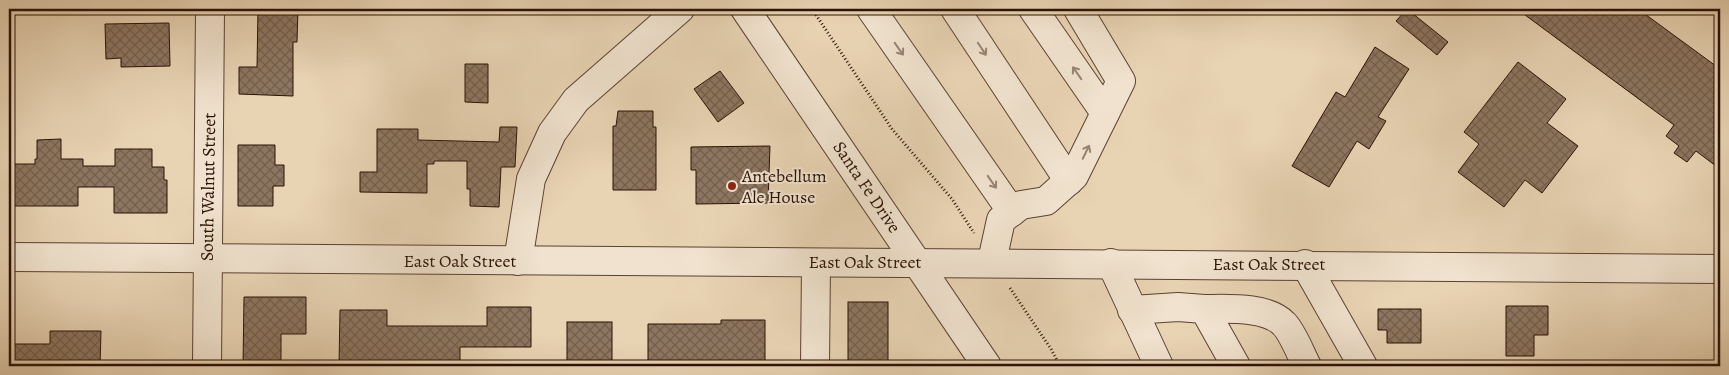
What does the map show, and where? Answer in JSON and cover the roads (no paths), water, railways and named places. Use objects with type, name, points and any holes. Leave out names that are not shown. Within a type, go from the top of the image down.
[{"type":"street","name":"South Walnut Street","points":[[207,366],[206,259],[210,9]]},
{"type":"street","points":[[518,262],[531,179],[552,133],[576,100],[680,9]]},
{"type":"street","name":"Santa Fe Drive","points":[[745,9],[987,366]]},
{"type":"street","points":[[872,9],[1012,212]]},
{"type":"street","points":[[955,9],[1069,181]]},
{"type":"street","points":[[1033,9],[1105,113]]},
{"type":"street","points":[[999,272],[1001,220],[1022,205],[1046,201],[1074,176],[1121,81],[1078,9]]},
{"type":"street","name":"East Oak Street","points":[[9,257],[518,262],[918,262],[999,272],[1111,263],[1720,269]]},
{"type":"street","points":[[815,366],[816,262]]},
{"type":"street","points":[[1111,263],[1158,366]]},
{"type":"street","points":[[1305,264],[1363,366]]},
{"type":"street","points":[[1132,310],[1178,307],[1242,309],[1264,313],[1284,324],[1307,366]]},
{"type":"street","points":[[1204,309],[1236,366]]},
{"type":"place","name":"Antebellum Ale House","points":[[732,186]]}]
